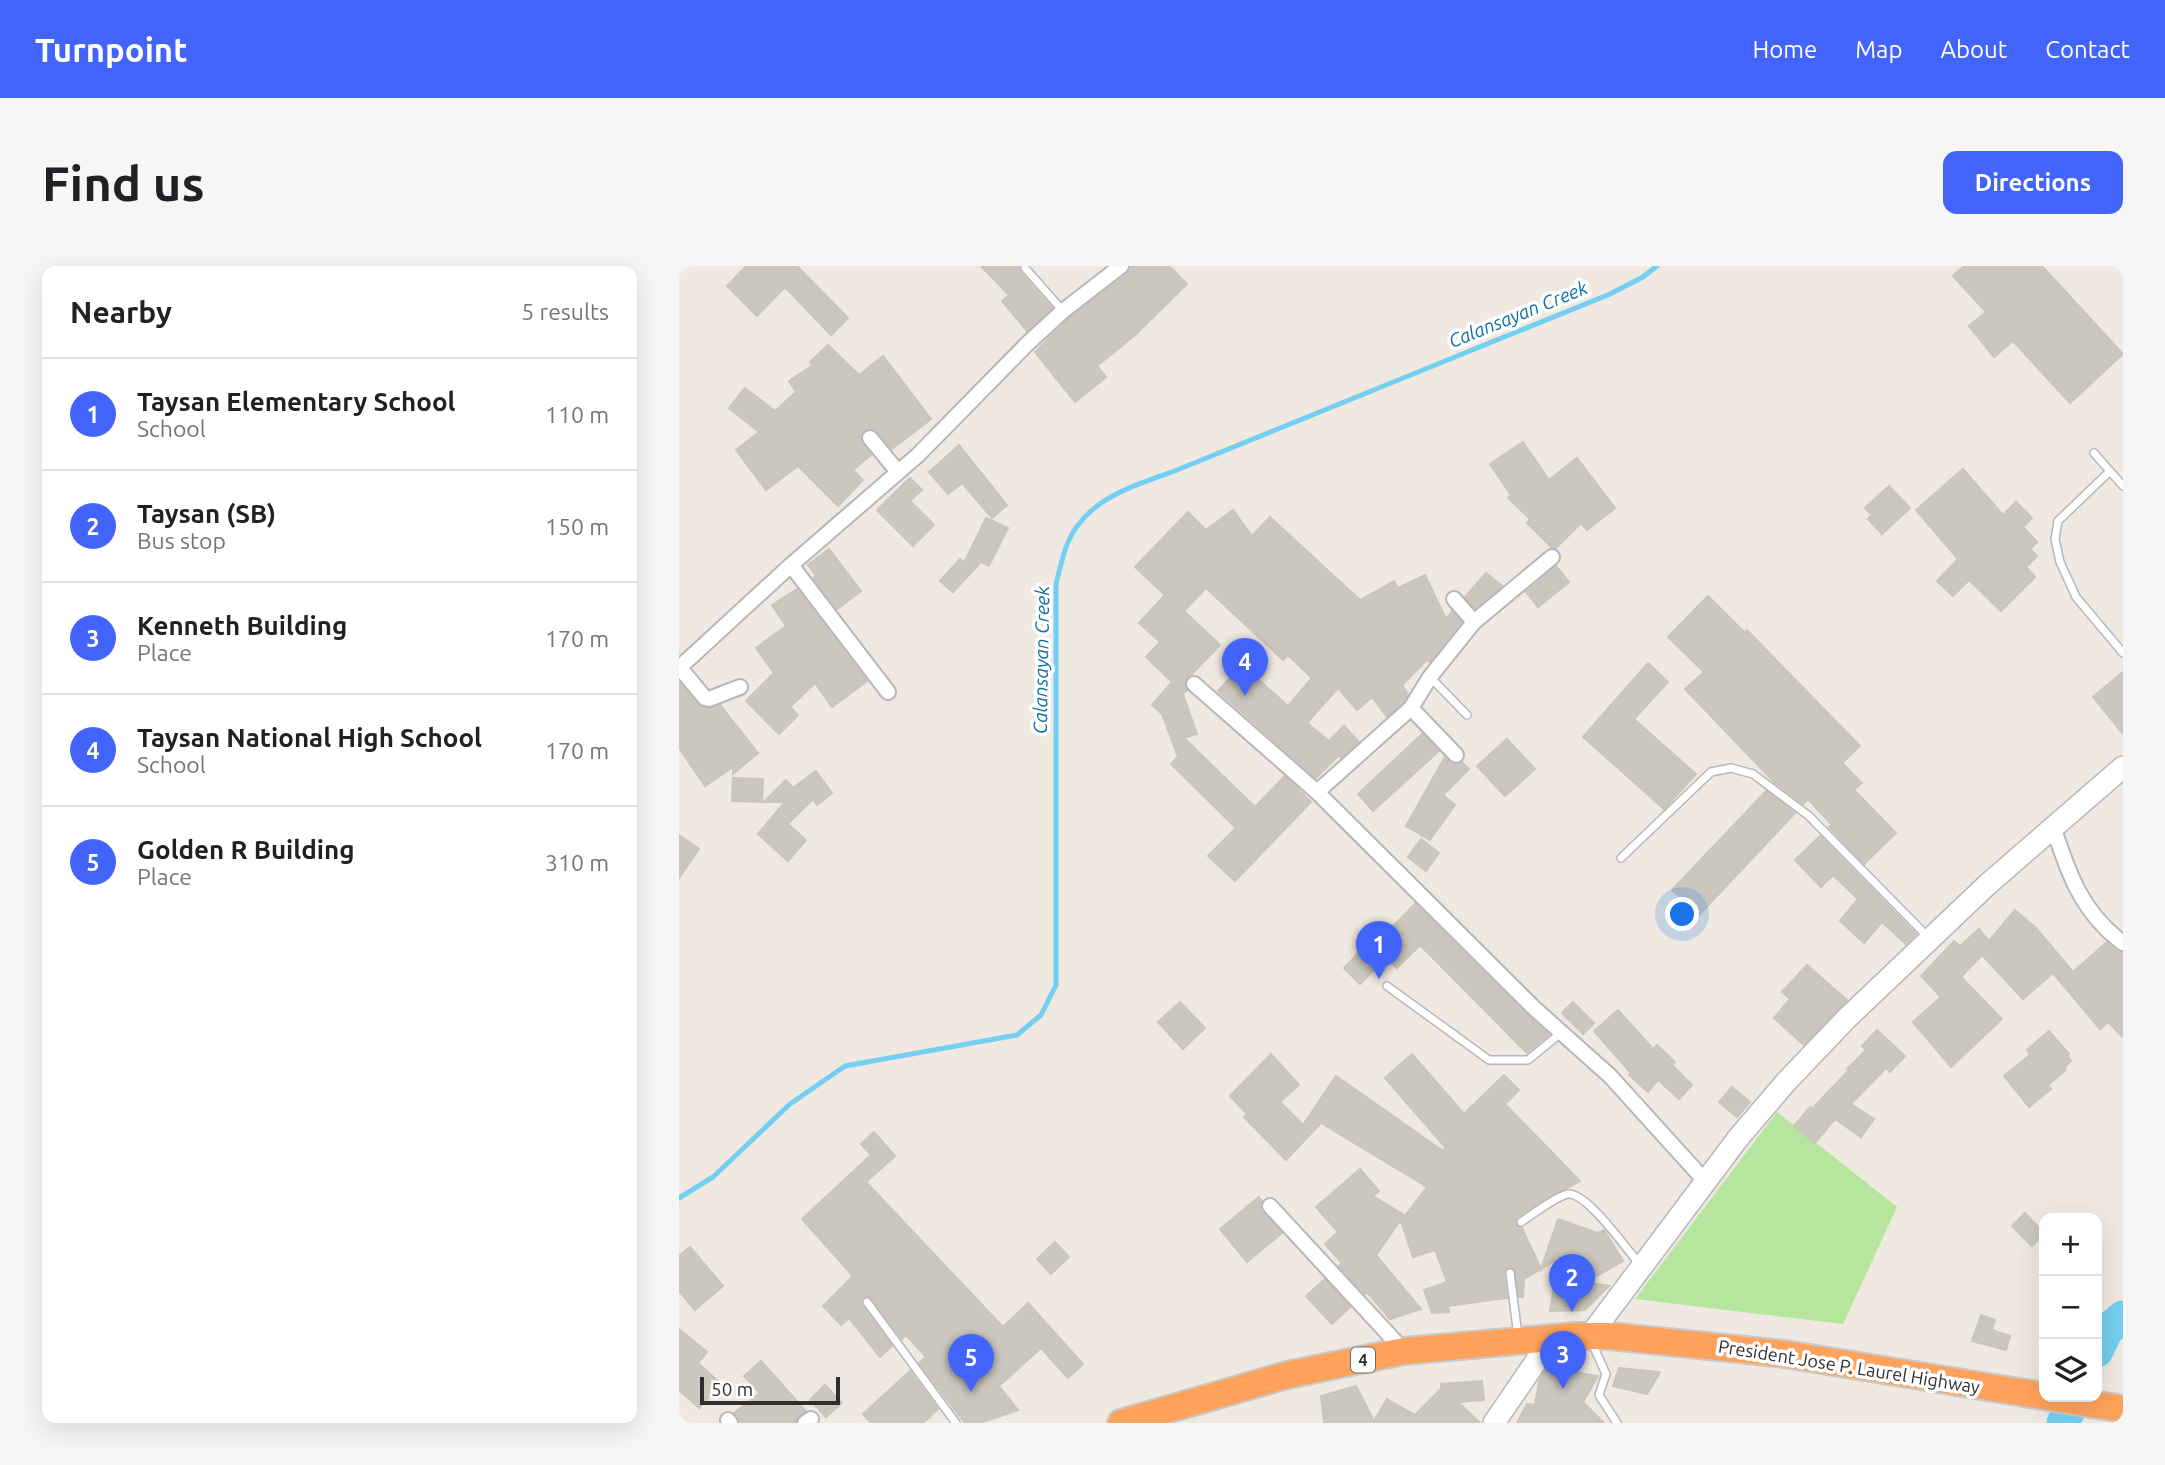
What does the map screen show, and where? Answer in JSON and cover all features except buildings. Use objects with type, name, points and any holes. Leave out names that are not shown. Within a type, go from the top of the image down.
[{"type":"highway","name":"President Jose P. Laurel Highway","points":[[1121,1423],[1287,1375],[1404,1351],[1519,1340],[1610,1336],[1785,1354],[2123,1409]]},
{"type":"street","points":[[740,687],[709,699],[705,698],[680,668],[791,565],[918,455],[1063,311],[1121,266]]},
{"type":"street","points":[[870,438],[898,472]]},
{"type":"street","points":[[1317,792],[1411,708],[1430,677],[1474,622],[1552,557]]},
{"type":"street","points":[[791,565],[888,692]]},
{"type":"street","points":[[1454,599],[1474,622]]},
{"type":"street","points":[[1194,684],[1317,792],[1561,1033],[1609,1076],[1706,1182]]},
{"type":"street","points":[[1411,708],[1456,755]]},
{"type":"street","points":[[1589,1337],[1641,1266],[1786,1082],[1857,1009],[1987,885],[2123,767]]},
{"type":"street","points":[[2053,826],[2069,876],[2085,904],[2112,935],[2123,943]]},
{"type":"street","points":[[1270,1206],[1404,1351]]},
{"type":"street","points":[[1495,1423],[1552,1338]]},
{"type":"lane","points":[[1025,268],[1063,311]]},
{"type":"lane","points":[[2094,453],[2123,486]]},
{"type":"lane","points":[[2109,472],[2058,521],[2055,539],[2060,562],[2076,597],[2123,653]]},
{"type":"lane","points":[[1430,677],[1467,715]]},
{"type":"lane","points":[[1621,858],[1711,772],[1731,768],[1753,774],[1809,816],[1931,940]]},
{"type":"lane","points":[[1387,986],[1489,1060],[1528,1060],[1561,1033]]},
{"type":"lane","points":[[1521,1222],[1566,1194],[1576,1195],[1589,1204],[1641,1266]]},
{"type":"lane","points":[[1510,1273],[1519,1340]]},
{"type":"lane","points":[[867,1302],[956,1423]]},
{"type":"lane","points":[[1589,1337],[1606,1374],[1599,1395],[1617,1423]]},
{"type":"green space","points":[[1777,1112],[1897,1207],[1843,1324],[1635,1299]]},
{"type":"waterway","name":"Calansayan Creek","points":[[679,1198],[713,1177],[790,1104],[845,1066],[1017,1035],[1041,1015],[1056,985],[1056,584],[1066,547],[1084,518],[1096,507],[1124,490],[1610,294],[1643,277],[1657,266]]},
{"type":"waterway","points":[[2102,1340],[2107,1330],[2123,1317]]},
{"type":"waterway","points":[[2063,1423],[2073,1402]]},
{"type":"place","name":"Taysan National High School","points":[[1245,696]]},
{"type":"place","name":"Taysan Elementary School","points":[[1379,979]]},
{"type":"place","name":"Taysan (SB)","points":[[1572,1312]]},
{"type":"place","name":"Kenneth Building","points":[[1563,1389]]},
{"type":"place","name":"Golden R Building","points":[[971,1392]]}]
